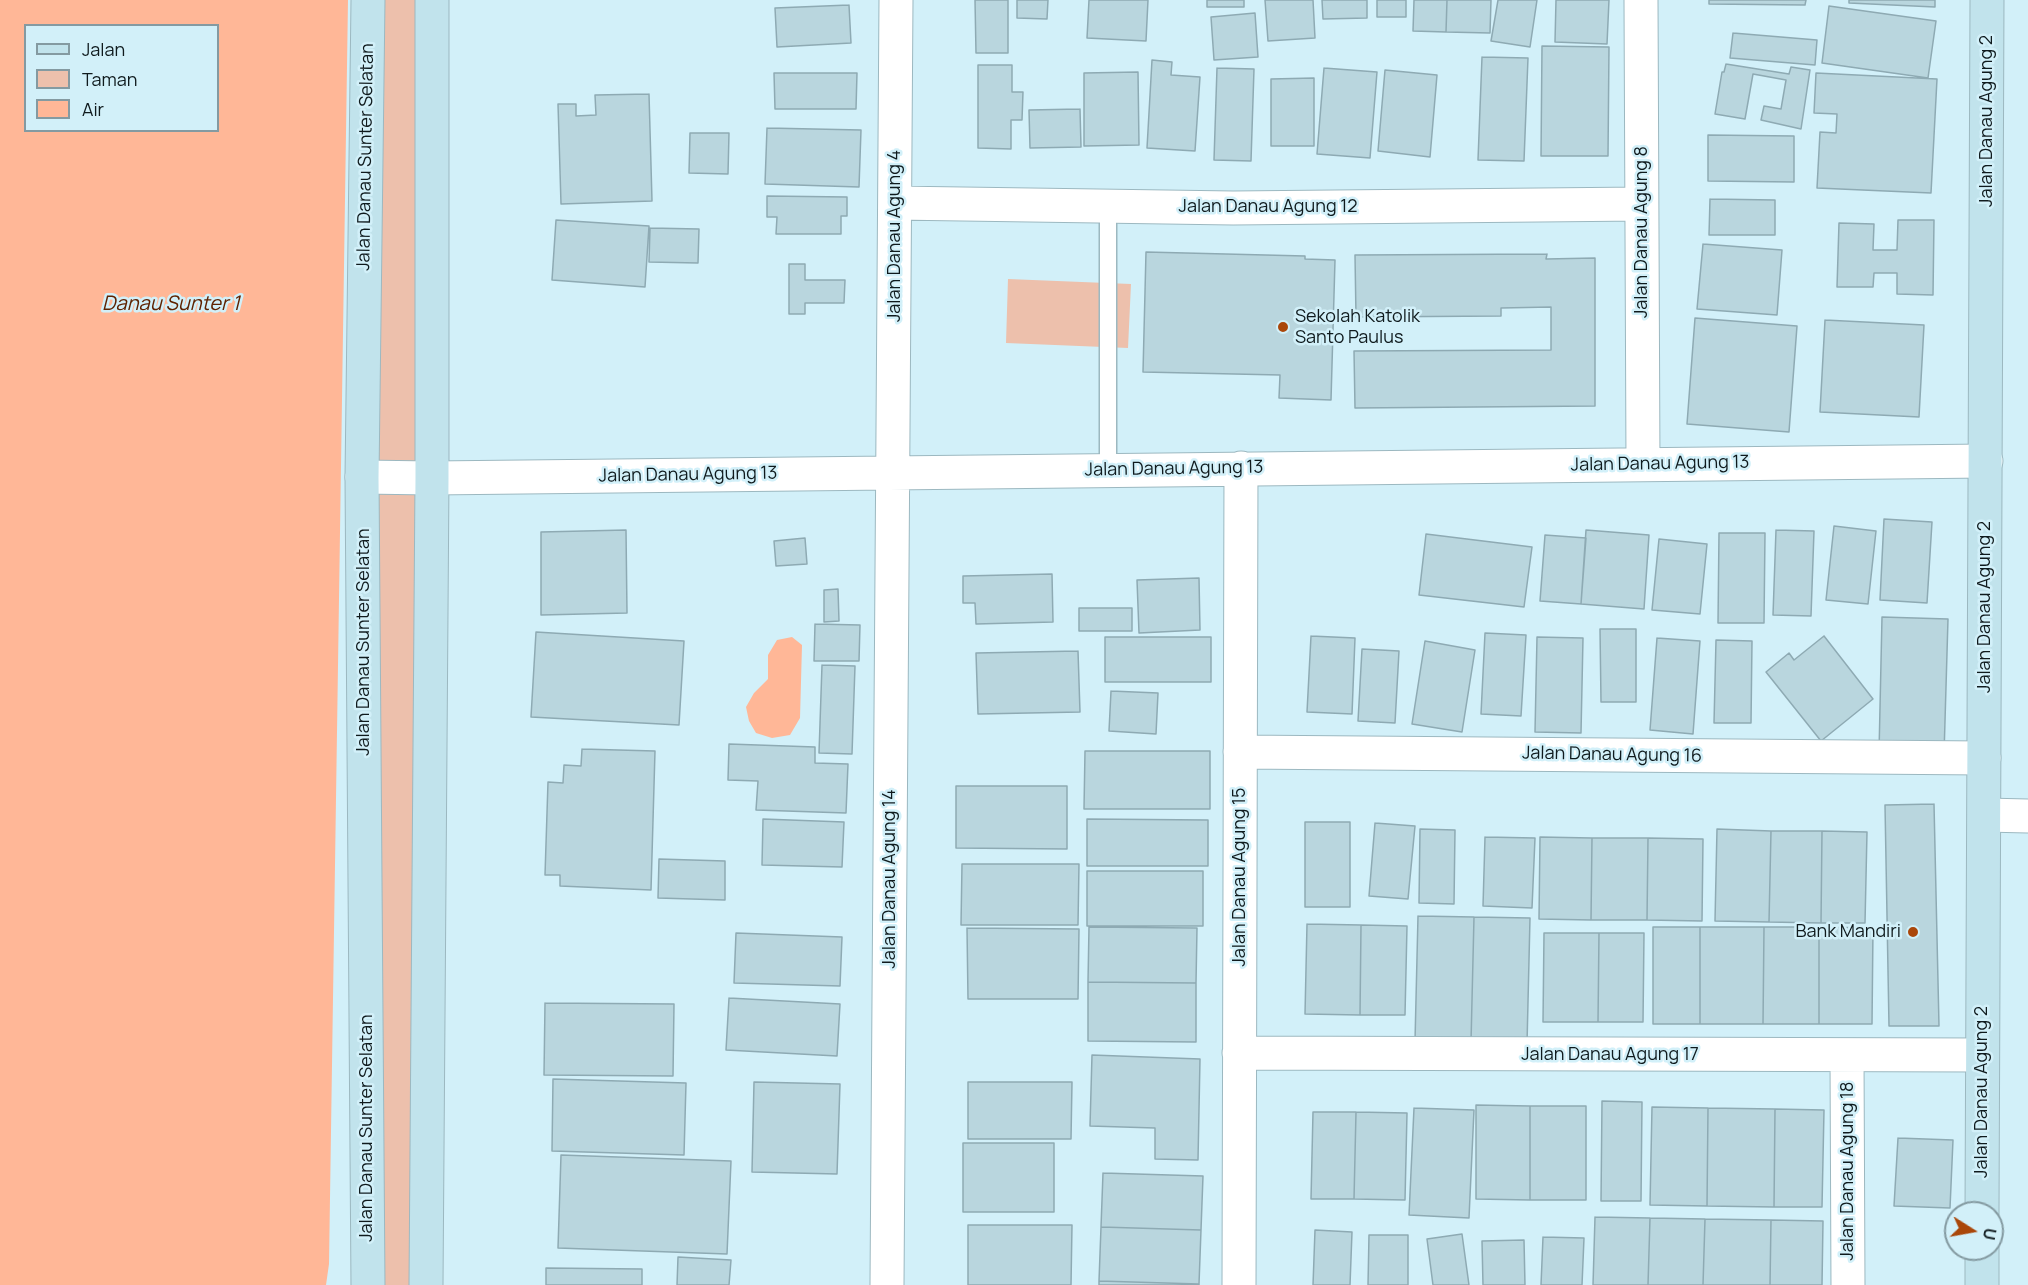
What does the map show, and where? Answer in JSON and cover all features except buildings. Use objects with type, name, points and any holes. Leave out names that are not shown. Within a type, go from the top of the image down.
[{"type":"street","name":"Jalan Danau Sunter Selatan","points":[[368,0],[362,477],[368,1285]]},
{"type":"street","points":[[426,1285],[432,478],[432,0]]},
{"type":"street","name":"Jalan Danau Agung 4","points":[[893,472],[896,0]]},
{"type":"street","name":"Jalan Danau Agung 8","points":[[1641,0],[1643,464]]},
{"type":"street","name":"Jalan Danau Agung 2","points":[[1982,1201],[1987,0]]},
{"type":"street","name":"Jalan Danau Agung 12","points":[[895,203],[1233,208],[1641,204]]},
{"type":"street","name":"Jalan Danau Agung 13","points":[[362,477],[1986,461]]},
{"type":"street","name":"Jalan Danau Agung 15","points":[[1239,1285],[1241,468]]},
{"type":"street","name":"Jalan Danau Agung 14","points":[[887,1285],[893,472]]},
{"type":"street","name":"Jalan Danau Agung 16","points":[[1240,752],[1984,758]]},
{"type":"street","points":[[1985,815],[2028,816]]},
{"type":"street","name":"Jalan Danau Agung 17","points":[[1239,1053],[1982,1055]]},
{"type":"street","name":"Jalan Danau Agung 18","points":[[1847,1056],[1848,1285]]},
{"type":"street","points":[[1982,1261],[1982,1285]]},
{"type":"lane","points":[[1108,206],[1108,470]]},
{"type":"green space","points":[[369,0],[432,0],[426,1285],[368,1285]]},
{"type":"green space","points":[[1008,279],[1131,284],[1128,348],[1006,343]]},
{"type":"water","name":"Danau Sunter 1","points":[[0,0],[348,0],[329,1264],[326,1285],[0,1285]]},
{"type":"water","points":[[792,637],[802,645],[800,718],[790,735],[772,738],[756,733],[749,721],[746,707],[754,693],[768,679],[768,655],[777,640]]},
{"type":"place","name":"Sekolah Katolik Santo Paulus","points":[[1283,327]]},
{"type":"place","name":"Bank Mandiri","points":[[1913,932]]}]
